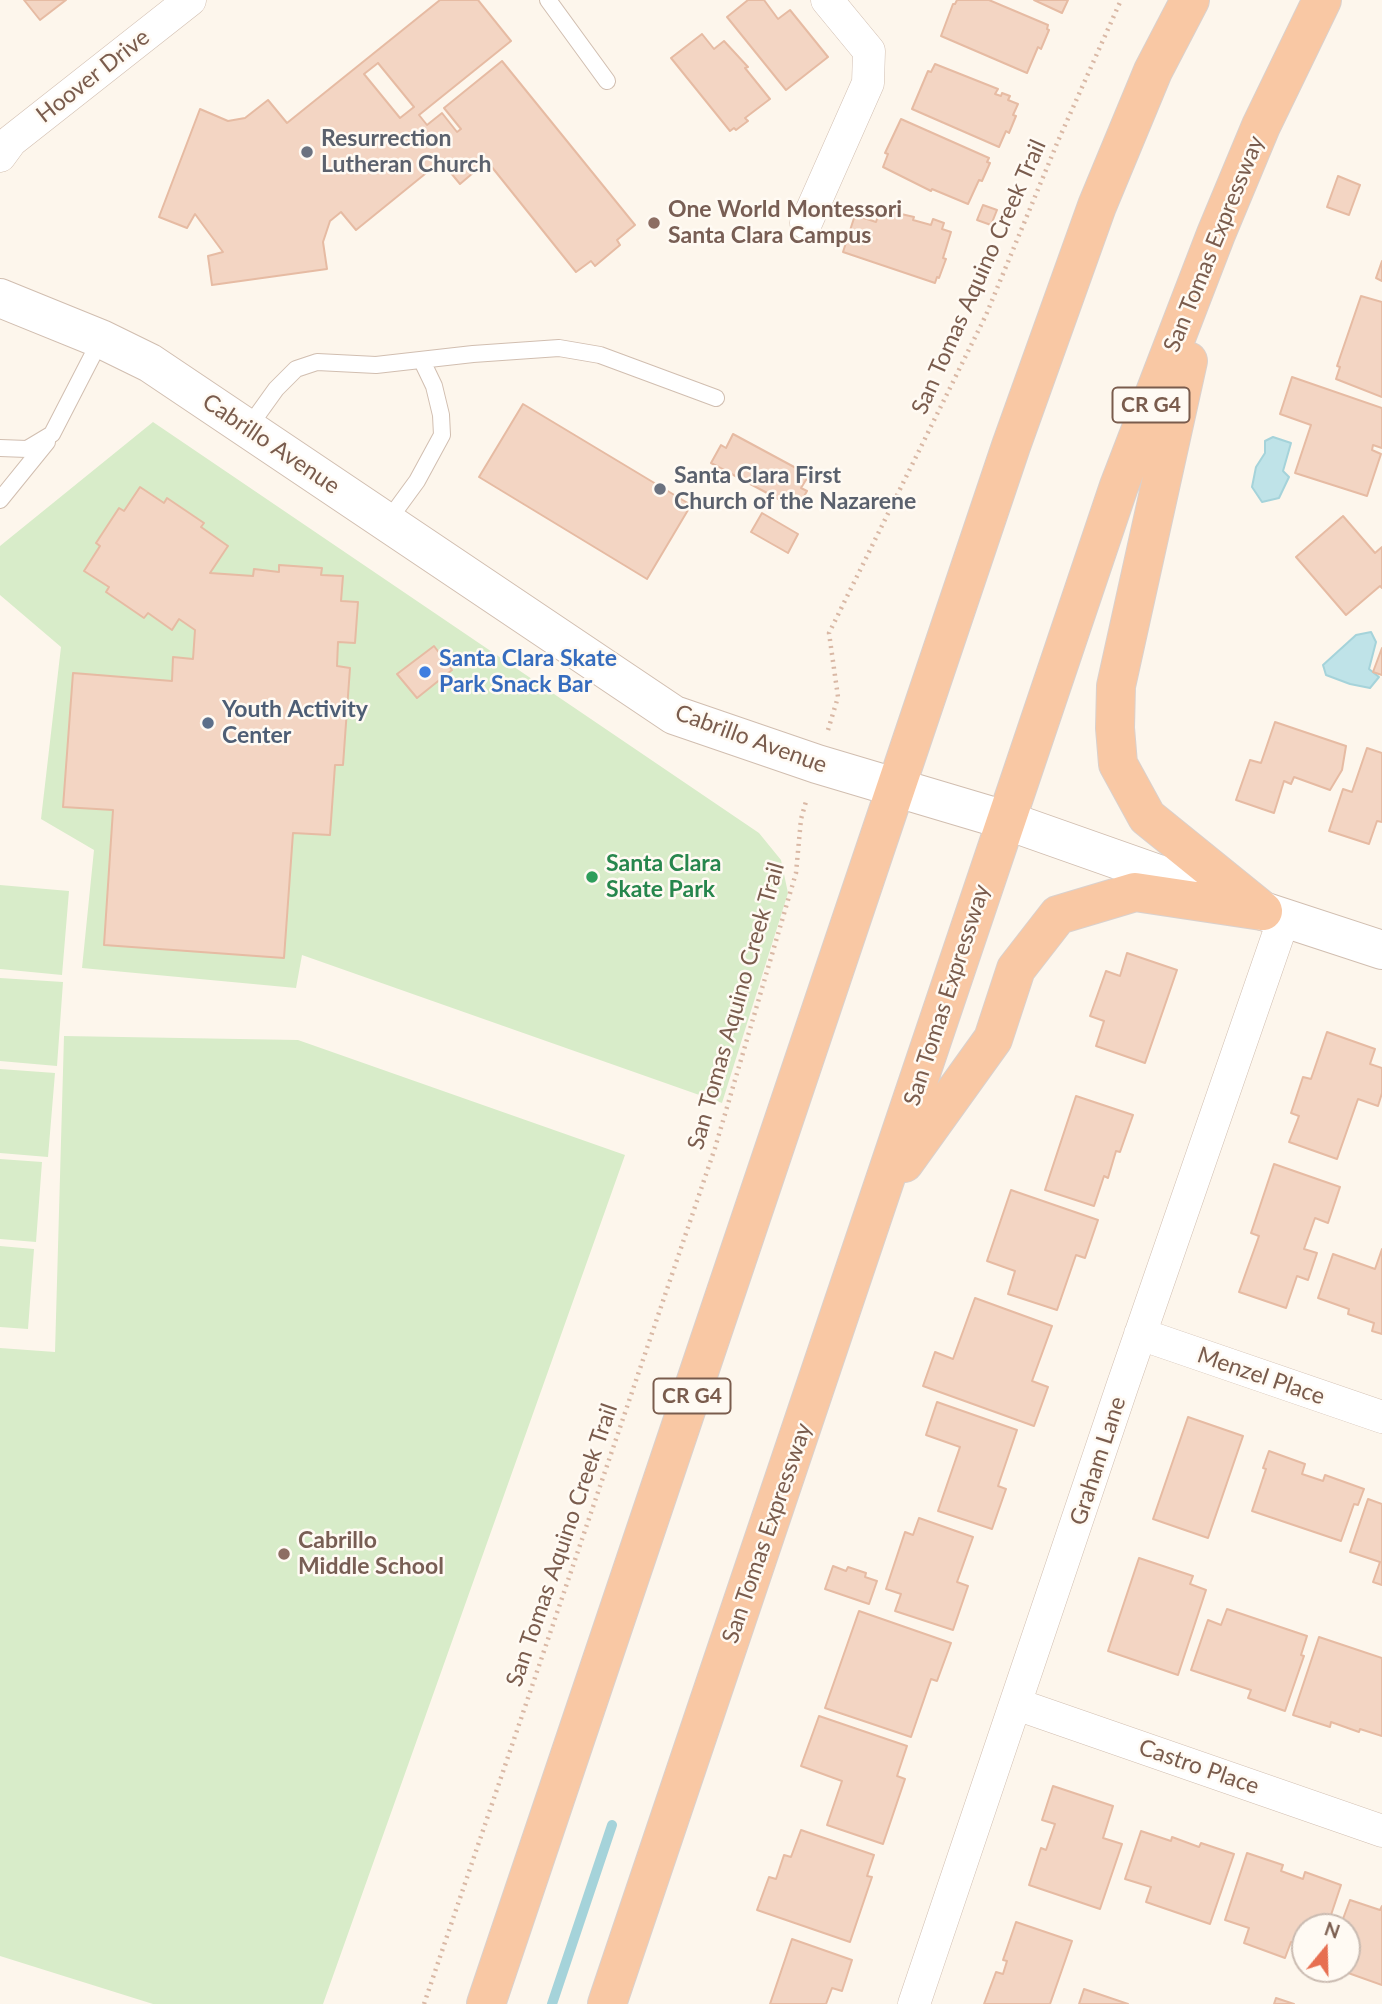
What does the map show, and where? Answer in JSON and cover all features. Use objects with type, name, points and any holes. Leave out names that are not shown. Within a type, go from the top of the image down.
[{"type":"highway","name":"CR G4","points":[[486,2004],[1011,446],[1097,206],[1153,71],[1190,0]]},
{"type":"highway","name":"San Tomas Expressway","points":[[607,2004],[1119,486],[1216,234],[1261,126],[1322,0]]},
{"type":"highway","points":[[1216,234],[1116,686],[1118,764],[1147,817],[1274,915]]},
{"type":"highway","points":[[882,1193],[993,1039],[1016,969],[1058,915],[1135,892],[1274,915]]},
{"type":"street","name":"Hoover Drive","points":[[0,156],[11,141],[190,0]]},
{"type":"street","points":[[806,223],[868,83],[869,51],[827,0]]},
{"type":"street","name":"Cabrillo Avenue","points":[[0,298],[101,339],[150,363],[674,715],[817,764],[1005,820],[1274,915],[1382,950]]},
{"type":"street","name":"Graham Lane","points":[[914,2004],[1140,1334],[1274,915]]},
{"type":"street","name":"Menzel Place","points":[[1140,1334],[1382,1417]]},
{"type":"street","name":"Castro Place","points":[[1016,1704],[1382,1831]]},
{"type":"lane","points":[[548,0],[607,81]]},
{"type":"lane","points":[[0,500],[52,434],[101,339]]},
{"type":"lane","points":[[248,428],[276,389],[296,369],[317,362],[376,365],[559,348],[600,355],[716,398]]},
{"type":"lane","points":[[387,522],[417,481],[442,435],[436,396],[422,361]]},
{"type":"lane","points":[[0,448],[27,449],[52,434]]},
{"type":"path","name":"San Tomas Aquino Creek Trail","points":[[424,2004],[715,1148],[796,873],[801,818],[838,696],[829,633],[986,315],[1058,141],[1121,0]]},
{"type":"green space","points":[[153,422],[759,833],[781,860],[788,893],[722,1103],[302,955],[296,988],[82,968],[94,850],[41,819],[61,647],[0,595],[0,546]]},
{"type":"green space","points":[[0,885],[69,891],[62,975],[0,969]]},
{"type":"green space","points":[[0,978],[63,982],[57,1066],[0,1061]]},
{"type":"green space","name":"Cabrillo Middle School","points":[[64,1036],[298,1040],[625,1155],[323,2004],[153,2004],[0,1956],[0,1348],[55,1352]]},
{"type":"green space","points":[[0,1069],[55,1073],[48,1157],[0,1153]]},
{"type":"green space","points":[[0,1159],[42,1162],[36,1242],[0,1239]]},
{"type":"green space","points":[[0,1246],[34,1249],[28,1329],[0,1327]]},
{"type":"water","points":[[1273,437],[1291,443],[1283,471],[1289,477],[1279,498],[1262,502],[1252,487],[1256,467],[1265,453],[1265,441]]},
{"type":"water","points":[[1371,632],[1376,642],[1369,669],[1379,677],[1370,688],[1326,675],[1323,665],[1356,635]]},
{"type":"building","points":[[24,0],[66,0],[40,20]]},
{"type":"building","points":[[440,0],[478,0],[511,41],[419,115],[427,125],[442,113],[457,132],[461,129],[444,108],[502,61],[635,225],[617,240],[620,245],[595,266],[591,261],[576,272],[487,161],[460,184],[441,161],[356,230],[341,212],[330,221],[323,242],[327,269],[212,285],[208,256],[223,252],[195,214],[187,228],[159,217],[200,109],[228,121],[245,118],[268,100],[287,123]],"holes":[[[378,63],[414,107],[400,118],[364,74]]]},
{"type":"building","points":[[748,0],[764,0],[778,19],[790,10],[828,57],[786,90],[727,17]]},
{"type":"building","points":[[957,0],[989,0],[1048,25],[1049,30],[1041,49],[1038,47],[1027,73],[941,36]]},
{"type":"building","points":[[1034,0],[1068,0],[1062,13]]},
{"type":"building","points":[[702,34],[714,49],[724,41],[748,67],[745,68],[770,99],[745,118],[748,121],[736,130],[734,128],[730,131],[671,58]]},
{"type":"building","points":[[935,64],[998,89],[995,94],[1010,96],[1008,100],[1018,104],[1009,133],[1006,131],[999,147],[912,109],[928,71],[931,72]]},
{"type":"building","points":[[901,119],[989,158],[987,162],[990,163],[982,181],[979,180],[968,204],[932,189],[931,191],[883,167],[888,154],[885,153]]},
{"type":"building","points":[[1338,176],[1360,185],[1349,215],[1327,207]]},
{"type":"building","points":[[983,205],[997,210],[991,225],[977,220]]},
{"type":"building","points":[[880,209],[914,217],[913,220],[931,225],[933,219],[944,223],[942,229],[951,232],[943,258],[946,259],[935,283],[843,252],[855,215],[876,222]]},
{"type":"building","points":[[1382,261],[1382,281],[1376,278]]},
{"type":"building","points":[[1361,296],[1382,302],[1382,397],[1336,379],[1340,367],[1337,366]]},
{"type":"building","points":[[1292,377],[1382,408],[1382,448],[1373,445],[1372,450],[1381,454],[1367,496],[1295,473],[1311,425],[1280,414]]},
{"type":"building","points":[[523,404],[691,505],[647,579],[479,477]]},
{"type":"building","points":[[733,434],[809,475],[801,488],[807,491],[797,509],[711,463],[721,445],[726,448]]},
{"type":"building","name":"Youth Activity Center","points":[[140,487],[164,503],[167,498],[204,523],[201,527],[228,546],[210,573],[253,576],[254,569],[279,572],[279,565],[322,568],[321,575],[343,576],[341,601],[358,602],[355,643],[338,642],[337,666],[350,668],[343,765],[335,765],[330,835],[293,833],[284,958],[104,945],[113,810],[63,807],[73,673],[172,681],[173,657],[193,659],[195,630],[179,619],[172,630],[148,613],[144,618],[106,592],[109,587],[84,571],[100,546],[96,543],[119,508],[124,511]]},
{"type":"building","points":[[762,513],[798,534],[788,553],[751,532]]},
{"type":"building","points":[[1343,516],[1375,553],[1382,547],[1382,588],[1380,586],[1346,615],[1296,557]]},
{"type":"building","name":"Santa Clara Skate Park Snack Bar","points":[[434,646],[452,670],[417,698],[397,674]]},
{"type":"building","points":[[1382,648],[1382,675],[1373,672]]},
{"type":"building","points":[[1275,722],[1346,746],[1342,770],[1330,790],[1294,777],[1291,784],[1284,781],[1274,813],[1236,800],[1250,760],[1261,763]]},
{"type":"building","points":[[1367,748],[1382,753],[1382,822],[1377,821],[1369,844],[1329,831],[1343,789],[1352,792]]},
{"type":"building","points":[[1127,953],[1177,970],[1145,1063],[1096,1046],[1104,1021],[1090,1016],[1106,971],[1120,976]]},
{"type":"building","points":[[1327,1032],[1375,1049],[1370,1064],[1382,1068],[1382,1093],[1378,1106],[1358,1099],[1337,1159],[1289,1142],[1299,1116],[1291,1113],[1303,1077],[1311,1079]]},
{"type":"building","points":[[1076,1096],[1133,1115],[1120,1152],[1116,1151],[1108,1178],[1104,1176],[1094,1206],[1045,1190]]},
{"type":"building","points":[[1274,1164],[1340,1187],[1328,1223],[1315,1218],[1304,1249],[1317,1253],[1308,1280],[1297,1276],[1286,1308],[1239,1292],[1259,1236],[1251,1233]]},
{"type":"building","points":[[1011,1190],[1098,1220],[1085,1258],[1076,1255],[1057,1310],[1008,1294],[1015,1271],[987,1261]]},
{"type":"building","points":[[1382,1249],[1382,1334],[1372,1331],[1374,1323],[1348,1314],[1349,1309],[1318,1298],[1333,1254],[1375,1269]]},
{"type":"building","points":[[975,1298],[1052,1326],[1032,1381],[1048,1387],[1034,1426],[923,1386],[935,1352],[953,1359]]},
{"type":"building","points":[[937,1402],[1017,1430],[998,1486],[1006,1489],[992,1529],[938,1511],[960,1447],[926,1435]]},
{"type":"building","points":[[1188,1417],[1243,1436],[1208,1538],[1153,1519]]},
{"type":"building","points":[[1269,1451],[1305,1464],[1302,1474],[1323,1481],[1325,1475],[1364,1489],[1358,1505],[1354,1504],[1341,1541],[1252,1511]]},
{"type":"building","points":[[1368,1499],[1382,1504],[1382,1585],[1373,1582],[1380,1562],[1350,1552]]},
{"type":"building","points":[[919,1518],[973,1537],[957,1582],[968,1586],[953,1630],[895,1611],[901,1594],[886,1589],[905,1532],[913,1535]]},
{"type":"building","points":[[1139,1558],[1193,1576],[1190,1584],[1206,1590],[1178,1675],[1108,1651]]},
{"type":"building","points":[[833,1566],[846,1571],[848,1567],[866,1573],[865,1577],[877,1581],[869,1604],[825,1589]]},
{"type":"building","points":[[1227,1609],[1307,1636],[1301,1655],[1304,1656],[1285,1711],[1248,1698],[1251,1690],[1191,1670],[1208,1620],[1221,1625]]},
{"type":"building","points":[[859,1611],[951,1643],[937,1681],[931,1679],[911,1737],[825,1708]]},
{"type":"building","points":[[1319,1637],[1382,1658],[1382,1736],[1360,1729],[1359,1732],[1331,1722],[1330,1727],[1293,1715]]},
{"type":"building","points":[[819,1716],[907,1746],[897,1776],[905,1779],[883,1844],[827,1825],[842,1781],[801,1766]]},
{"type":"building","points":[[1053,1786],[1113,1806],[1103,1838],[1122,1844],[1100,1909],[1029,1885],[1041,1848],[1046,1850],[1055,1824],[1042,1820]]},
{"type":"building","points":[[801,1830],[874,1855],[867,1876],[872,1877],[850,1942],[757,1910],[769,1877],[776,1879],[784,1855],[791,1857]]},
{"type":"building","points":[[1141,1831],[1171,1841],[1172,1837],[1199,1847],[1201,1843],[1234,1854],[1210,1924],[1146,1902],[1151,1887],[1125,1879]]},
{"type":"building","points":[[1247,1853],[1283,1865],[1281,1871],[1303,1879],[1305,1872],[1341,1885],[1332,1913],[1291,1913],[1291,1942],[1285,1958],[1244,1943],[1249,1928],[1225,1920]]},
{"type":"building","points":[[1350,1900],[1380,1910],[1382,1906],[1382,1985],[1361,1978],[1361,1913],[1345,1913]]},
{"type":"building","points":[[1016,1922],[1072,1941],[1050,2004],[984,2004],[996,1972],[1003,1974],[1007,1961],[1003,1960]]},
{"type":"building","points":[[792,1939],[852,1960],[842,1991],[832,1988],[826,2004],[770,2004]]},
{"type":"building","points":[[1084,1989],[1128,2004],[1079,2004]]},
{"type":"building","points":[[1276,1998],[1294,2004],[1274,2004]]},
{"type":"waterway","points":[[552,2004],[612,1825]]},
{"type":"place","name":"Resurrection Lutheran Church","points":[[307,152]]},
{"type":"place","name":"One World Montessori Santa Clara Campus","points":[[654,223]]},
{"type":"place","name":"Santa Clara First Church of the Nazarene","points":[[660,489]]},
{"type":"place","name":"Santa Clara Skate Park Snack Bar","points":[[425,672]]},
{"type":"place","name":"Youth Activity Center","points":[[208,723]]},
{"type":"place","name":"Santa Clara Skate Park","points":[[592,877]]},
{"type":"place","name":"Cabrillo Middle School","points":[[284,1554]]}]
